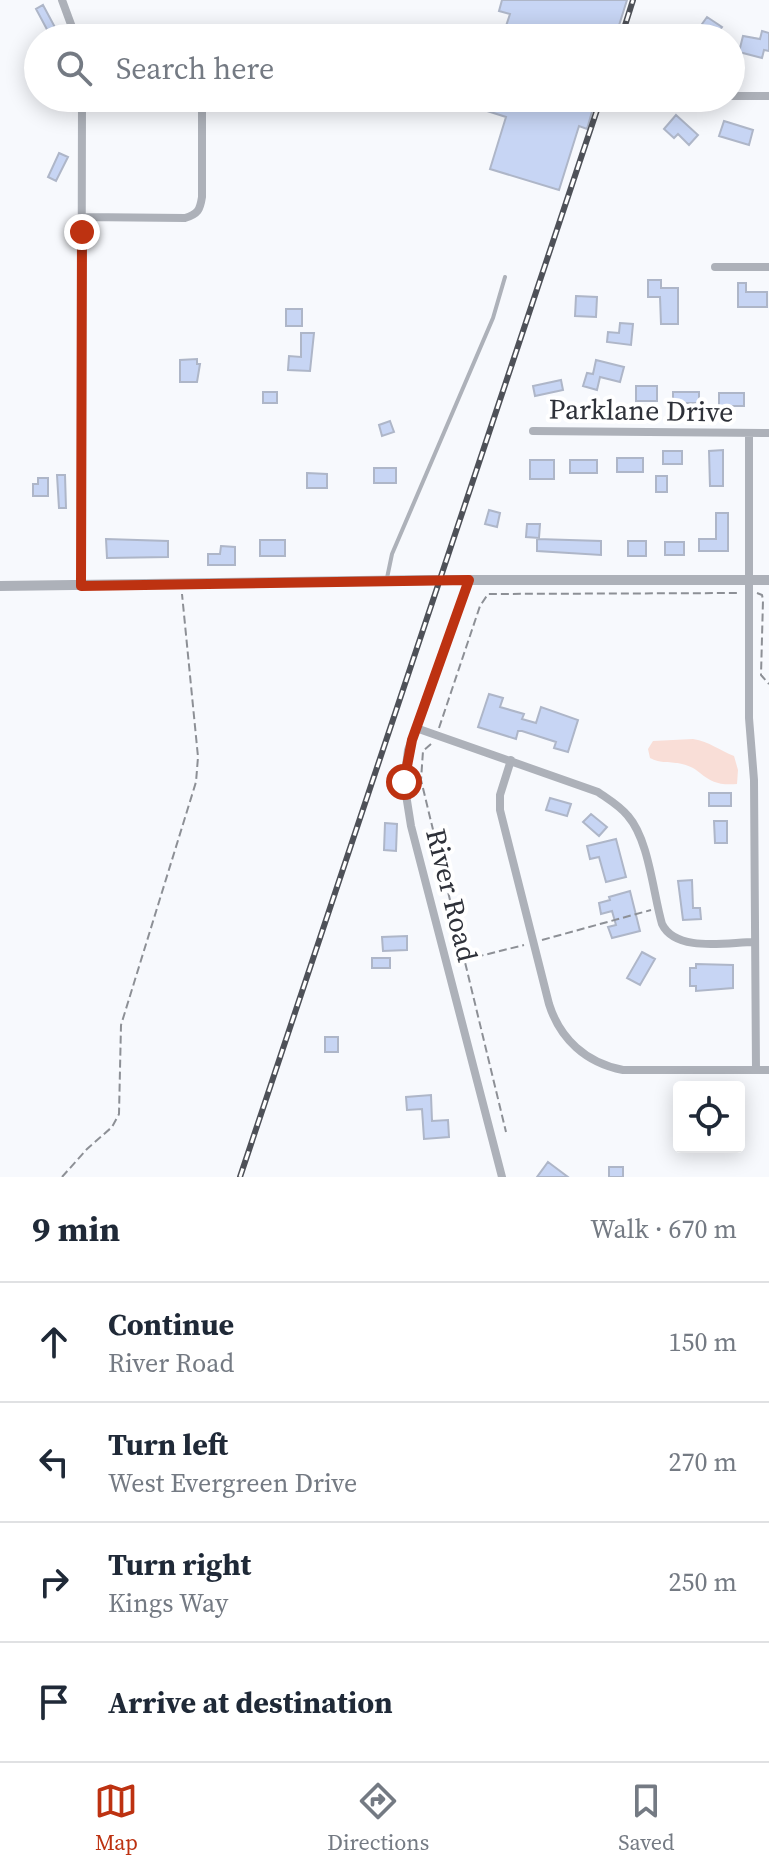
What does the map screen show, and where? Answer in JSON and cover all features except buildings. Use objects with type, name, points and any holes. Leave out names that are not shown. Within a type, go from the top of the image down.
[{"type":"street","points":[[62,0],[71,24]]},
{"type":"street","points":[[745,96],[769,96]]},
{"type":"street","points":[[81,586],[82,112]]},
{"type":"street","points":[[82,217],[185,218],[195,215],[202,197],[202,112]]},
{"type":"street","points":[[715,267],[769,267]]},
{"type":"street","name":"Parklane Drive","points":[[533,431],[769,433]]},
{"type":"street","name":"Parklane Drive","points":[[749,433],[749,733],[754,780],[756,1070]]},
{"type":"street","name":"River Road","points":[[469,580],[416,728],[405,771],[411,826],[502,1177]]},
{"type":"street","points":[[0,586],[769,580]]},
{"type":"street","points":[[416,728],[590,788],[629,817],[641,842],[664,929],[678,940],[754,942]]},
{"type":"street","points":[[511,760],[500,795],[500,810],[556,1022],[567,1039],[591,1059],[607,1066],[631,1070],[769,1070]]},
{"type":"lane","points":[[387,581],[392,554],[493,318],[505,277]]},
{"type":"path","points":[[62,1177],[112,1127],[119,1114],[121,1025],[196,782],[198,757],[181,585]]},
{"type":"path","points":[[749,593],[763,597],[761,670],[762,679],[769,684]]},
{"type":"path","points":[[463,960],[658,908]]},
{"type":"shaded area","points":[[693,739],[734,756],[738,770],[737,784],[717,783],[690,766],[650,758],[648,749],[653,741]]},
{"type":"railway","points":[[625,24],[633,0]]},
{"type":"railway","points":[[240,1177],[596,112]]},
{"type":"route","points":[[82,232],[81,586],[469,580],[412,740],[404,782]]}]
